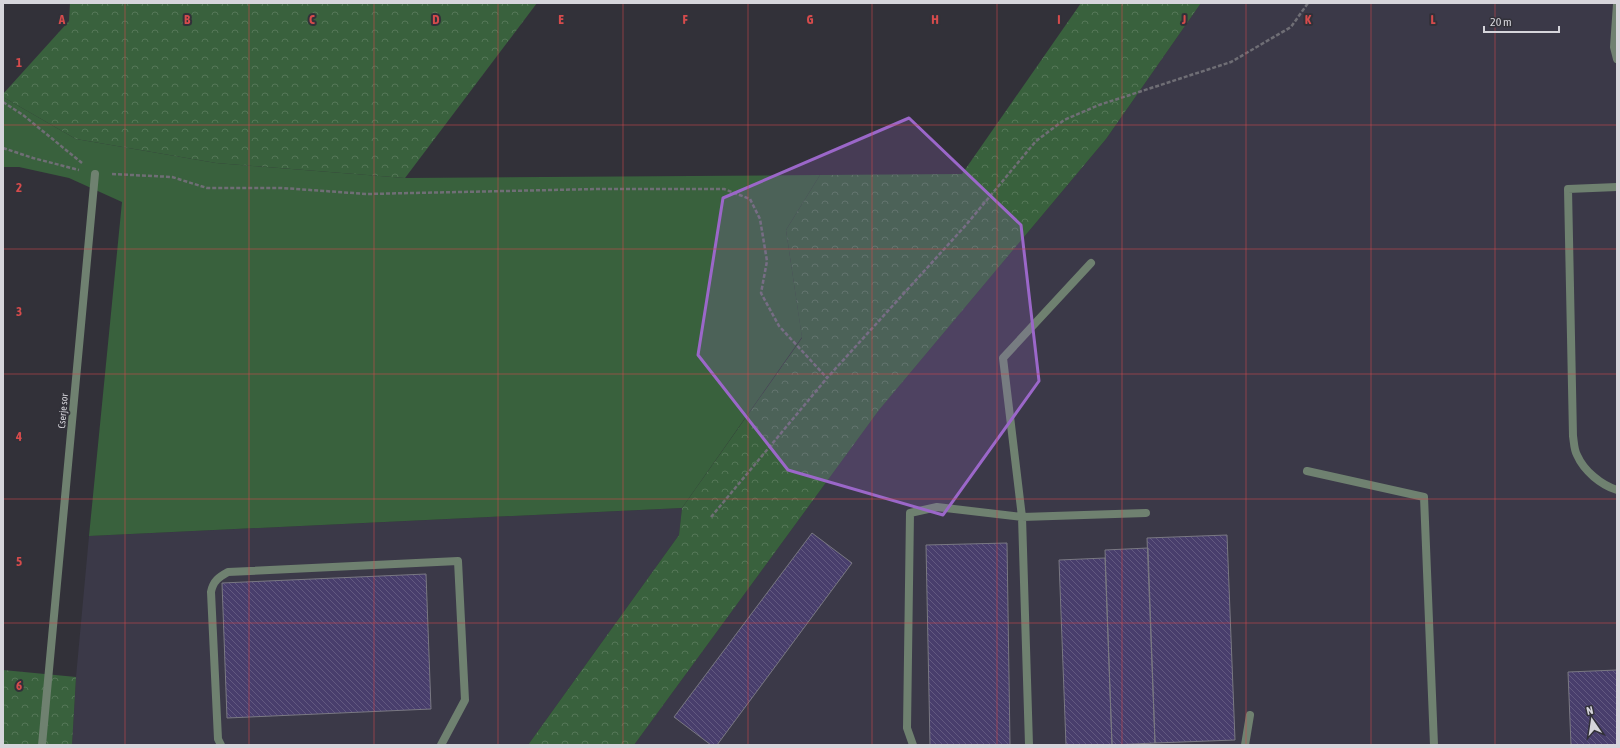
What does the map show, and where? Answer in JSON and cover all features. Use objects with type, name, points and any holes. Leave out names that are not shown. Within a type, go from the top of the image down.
[{"type":"street","points":[[1617,4],[1614,47],[1617,59]]},
{"type":"street","name":"Cserje sor","points":[[42,745],[95,174]]},
{"type":"street","points":[[1617,187],[1568,189],[1574,443],[1577,455],[1587,470],[1606,486],[1617,490]]},
{"type":"street","points":[[1029,745],[1022,517],[1004,358],[1091,263]]},
{"type":"street","points":[[1307,471],[1424,497],[1434,745]]},
{"type":"street","points":[[913,745],[907,728],[910,513],[937,507],[1022,517],[1146,513]]},
{"type":"street","points":[[221,745],[218,739],[211,592],[213,584],[220,576],[228,572],[458,561],[465,700],[441,745]]},
{"type":"street","points":[[1245,745],[1250,715]]},
{"type":"path","points":[[711,517],[826,378],[966,225],[1036,141],[1064,120],[1099,105],[1231,62],[1291,27],[1308,3]]},
{"type":"path","points":[[3,102],[23,115],[95,174]]},
{"type":"path","points":[[3,148],[95,174],[172,177],[207,188],[282,188],[367,194],[598,189],[724,189],[750,199],[760,219],[767,260],[761,293],[779,326],[826,378]]},
{"type":"highlighted area","points":[[909,118],[1021,225],[1039,381],[943,515],[788,470],[698,355],[723,198]]},
{"type":"shaded area","points":[[1201,3],[1617,3],[1617,745],[634,745],[879,410],[1106,139]]},
{"type":"shaded area","points":[[682,508],[679,535],[528,745],[72,745],[76,677],[89,536]]},
{"type":"green space","points":[[70,3],[537,3],[405,178],[216,163],[76,139],[3,97],[3,94],[69,21]]},
{"type":"green space","points":[[1081,3],[1201,3],[1106,139],[879,410],[634,745],[528,745],[679,535],[682,508],[802,338],[786,230],[820,175],[962,174]]},
{"type":"green space","points":[[3,97],[76,139],[216,163],[405,178],[820,175],[786,230],[802,337],[682,508],[89,536],[122,202],[69,178],[19,167],[3,167]]},
{"type":"green space","points":[[3,670],[76,677],[72,745],[3,745]]},
{"type":"building","points":[[812,533],[852,563],[717,745],[711,745],[674,717]]},
{"type":"building","points":[[1227,535],[1235,740],[1155,743],[1147,538]]},
{"type":"building","points":[[1007,543],[1010,745],[930,745],[926,545]]},
{"type":"building","points":[[1148,548],[1155,743],[1112,745],[1105,550]]},
{"type":"building","points":[[1105,558],[1112,745],[1066,745],[1059,560]]},
{"type":"building","points":[[426,574],[431,709],[227,718],[222,583]]},
{"type":"building","points":[[1617,670],[1617,745],[1571,745],[1568,672]]}]
